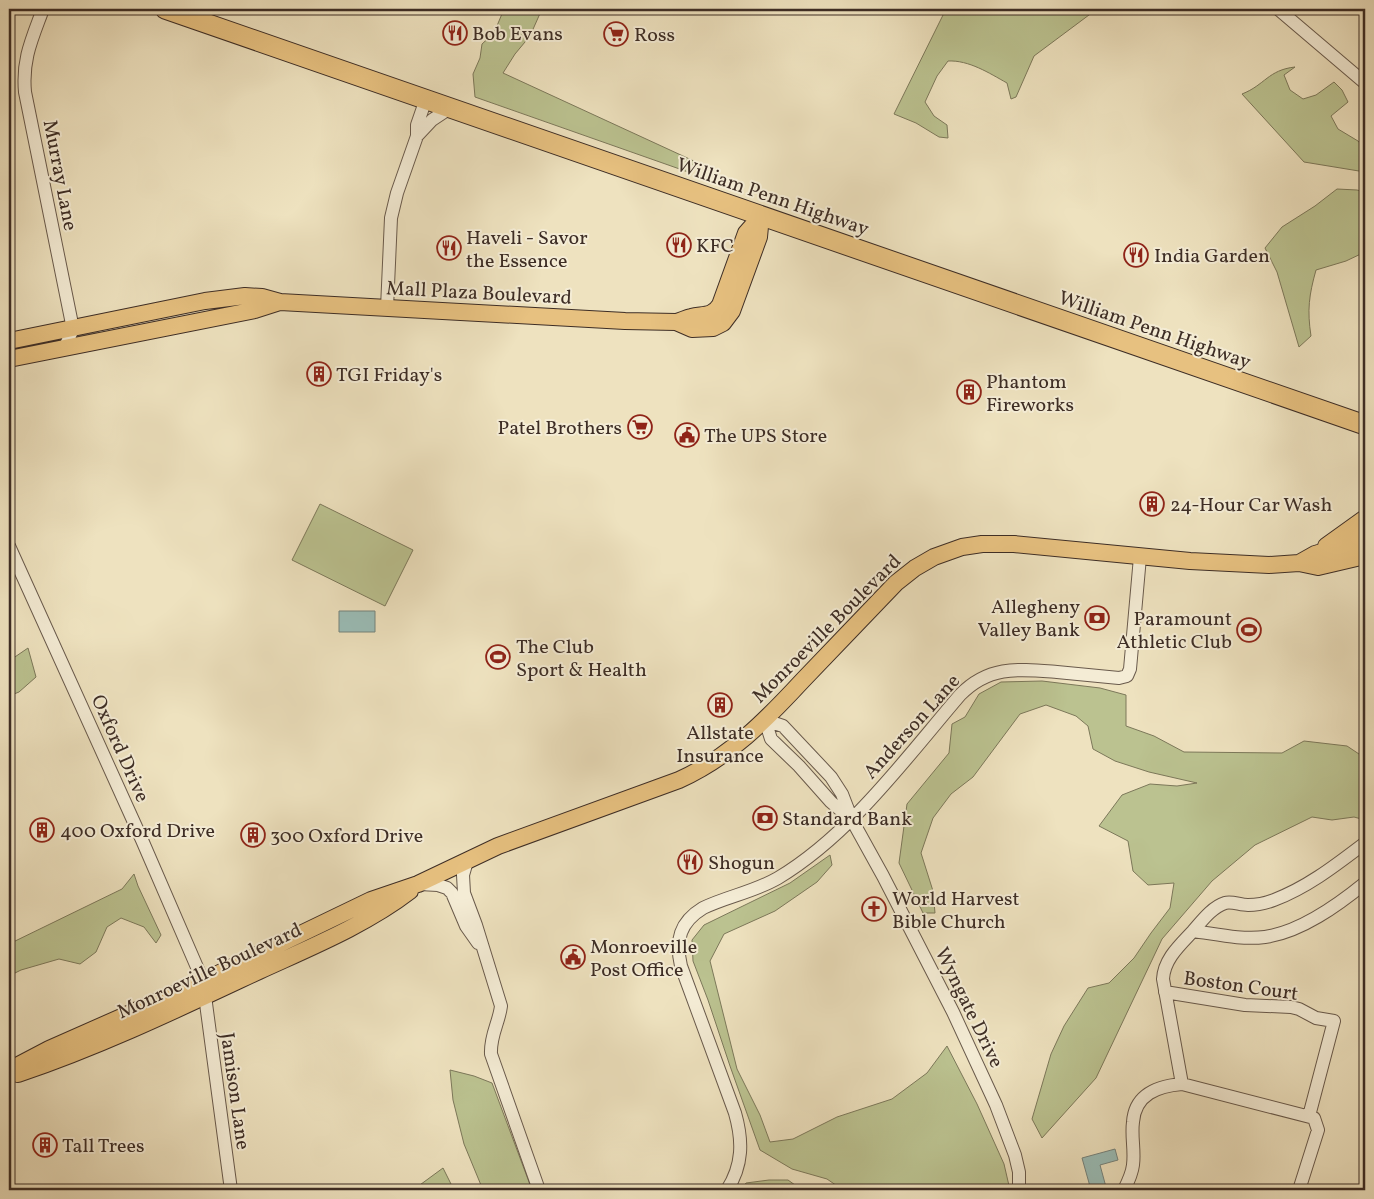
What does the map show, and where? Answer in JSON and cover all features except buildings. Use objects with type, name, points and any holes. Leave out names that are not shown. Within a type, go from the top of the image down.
[{"type":"highway","name":"William Penn Highway","points":[[165,9],[1365,425]]},
{"type":"main road","name":"Mall Plaza Boulevard","points":[[9,341],[205,301],[245,296],[262,297],[280,302],[625,321],[676,322],[708,315],[716,311],[720,305],[746,234],[761,216]]},
{"type":"main road","name":"Mall Plaza Boulevard","points":[[9,359],[255,310],[280,302]]},
{"type":"main road","points":[[1315,554],[1365,518]]},
{"type":"main road","name":"Monroeville Boulevard","points":[[1299,563],[1315,554],[1365,539]]},
{"type":"main road","name":"Monroeville Boulevard","points":[[9,1070],[49,1049],[320,943],[386,908],[418,884],[498,846],[692,774],[730,750],[765,720],[896,583],[915,568],[944,552],[971,545],[1004,544],[1140,557],[1270,565],[1299,563],[1318,567],[1365,556]]},
{"type":"main road","name":"Monroeville Boulevard","points":[[9,1076],[80,1052],[204,989]]},
{"type":"street","name":"Murray Lane","points":[[43,9],[25,61],[25,92],[72,328]]},
{"type":"street","points":[[1278,9],[1365,84]]},
{"type":"street","points":[[387,308],[393,209],[417,136],[417,125],[426,99]]},
{"type":"street","points":[[417,136],[432,120],[450,108]]},
{"type":"street","points":[[64,349],[72,328]]},
{"type":"street","name":"Oxford Drive","points":[[9,546],[142,840],[204,989]]},
{"type":"street","name":"Anderson Lane","points":[[852,820],[960,695],[978,680],[994,673],[1012,670],[1119,678],[1126,676],[1130,669],[1140,557]]},
{"type":"street","name":"Wyngate Drive","points":[[765,720],[783,726],[830,777],[842,794],[852,820],[953,1012],[996,1105],[1015,1155],[1019,1172],[1019,1190]]},
{"type":"street","points":[[727,1190],[740,1162],[740,1134],[735,1113],[678,953],[681,933],[695,913],[711,904],[761,887],[796,867],[852,820]]},
{"type":"street","points":[[1182,1084],[1163,979],[1165,966],[1177,948],[1212,912],[1225,903],[1246,905],[1266,903],[1308,884],[1326,873],[1365,843]]},
{"type":"street","points":[[467,861],[463,875],[464,893],[501,1006],[491,1040],[491,1054],[539,1190]]},
{"type":"street","points":[[1192,931],[1254,937],[1273,935],[1297,926],[1338,905],[1365,883]]},
{"type":"street","points":[[418,884],[438,885],[447,888],[452,893],[466,926],[483,952]]},
{"type":"street","name":"Jamison Lane","points":[[204,989],[231,1190]]},
{"type":"street","name":"Boston Court","points":[[1165,992],[1244,1005],[1291,1007],[1300,1009],[1316,1018],[1334,1021],[1308,1116]]},
{"type":"street","points":[[1124,1190],[1133,1166],[1133,1121],[1140,1104],[1153,1090],[1162,1086],[1182,1084],[1308,1116],[1316,1121],[1318,1130],[1299,1190]]},
{"type":"green space","points":[[504,9],[542,9],[530,36],[515,54],[503,73],[696,162],[691,173],[475,97],[473,74],[480,58],[482,44],[494,33]]},
{"type":"green space","points":[[946,9],[1097,9],[1034,56],[1016,97],[1011,99],[1007,83],[971,65],[948,61],[937,76],[925,102],[934,116],[947,125],[948,138],[939,137],[916,123],[894,114]]},
{"type":"green space","points":[[1295,67],[1284,75],[1290,90],[1303,99],[1316,95],[1334,82],[1342,90],[1348,102],[1331,116],[1338,129],[1358,141],[1365,149],[1365,172],[1304,162],[1242,94],[1272,74]]},
{"type":"green space","points":[[1337,189],[1365,192],[1365,252],[1346,261],[1316,270],[1309,303],[1311,336],[1299,347],[1277,272],[1265,248],[1282,227]]},
{"type":"green space","points":[[320,504],[413,550],[385,606],[292,560]]},
{"type":"green space","points":[[28,648],[36,677],[19,692],[9,696],[9,661]]},
{"type":"green space","points":[[1042,681],[1100,688],[1126,695],[1126,726],[1154,736],[1184,752],[1282,753],[1304,741],[1347,746],[1365,758],[1365,820],[1354,817],[1332,820],[1312,817],[1255,845],[1212,881],[1162,939],[1096,1078],[1042,1138],[1032,1119],[1051,1054],[1064,1026],[1088,988],[1109,983],[1134,958],[1170,908],[1174,883],[1148,885],[1133,871],[1128,841],[1099,826],[1122,795],[1150,784],[1177,786],[1197,783],[1149,772],[1115,761],[1093,749],[1088,726],[1076,716],[1046,705],[1020,714],[973,777],[951,794],[933,818],[921,853],[933,891],[935,913],[923,913],[899,863],[907,804],[949,753],[952,724],[965,717],[979,694],[1001,682]]},
{"type":"green space","points":[[830,855],[832,865],[817,882],[775,911],[724,934],[710,961],[737,1069],[760,1115],[770,1142],[793,1139],[837,1117],[892,1099],[927,1073],[947,1046],[977,1104],[1004,1164],[1010,1190],[843,1190],[827,1179],[792,1169],[760,1150],[693,961],[692,940],[704,925],[790,883]]},
{"type":"green space","points":[[134,874],[161,935],[156,943],[144,927],[121,918],[107,927],[96,952],[80,964],[59,959],[21,970],[9,976],[9,944],[122,889]]},
{"type":"green space","points":[[450,1070],[492,1083],[532,1190],[483,1190],[464,1144],[453,1100]]},
{"type":"green space","points":[[443,1168],[454,1190],[413,1190]]},
{"type":"green space","points":[[788,1180],[802,1190],[741,1190],[746,1183]]},
{"type":"water","points":[[339,611],[375,611],[375,632],[339,632]]},
{"type":"water","points":[[1115,1149],[1118,1160],[1100,1165],[1106,1187],[1091,1190],[1082,1158]]},
{"type":"place","name":"Bob Evans","points":[[455,33]]},
{"type":"place","name":"Ross","points":[[616,34]]},
{"type":"place","name":"KFC","points":[[679,245]]},
{"type":"place","name":"Haveli - Savor the Essence","points":[[449,248]]},
{"type":"place","name":"India Garden","points":[[1136,255]]},
{"type":"place","name":"TGI Friday's","points":[[319,374]]},
{"type":"place","name":"Phantom Fireworks","points":[[969,392]]},
{"type":"place","name":"Patel Brothers","points":[[640,427]]},
{"type":"place","name":"The UPS Store","points":[[687,435]]},
{"type":"place","name":"24-Hour Car Wash","points":[[1152,504]]},
{"type":"place","name":"Allegheny Valley Bank","points":[[1097,618]]},
{"type":"place","name":"Paramount Athletic Club","points":[[1249,630]]},
{"type":"place","name":"The Club Sport & Health","points":[[498,657]]},
{"type":"place","name":"Allstate Insurance","points":[[720,705]]},
{"type":"place","name":"Standard Bank","points":[[765,818]]},
{"type":"place","name":"400 Oxford Drive","points":[[42,830]]},
{"type":"place","name":"300 Oxford Drive","points":[[253,835]]},
{"type":"place","name":"Shogun","points":[[690,862]]},
{"type":"place","name":"World Harvest Bible Church","points":[[874,909]]},
{"type":"place","name":"Monroeville Post Office","points":[[573,957]]},
{"type":"place","name":"Tall Trees","points":[[45,1145]]}]
